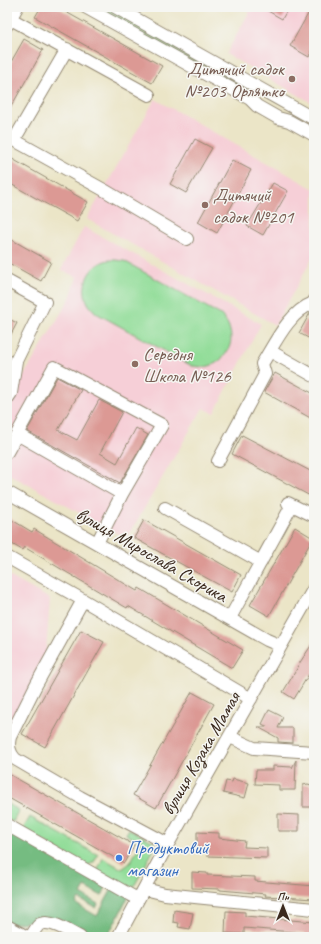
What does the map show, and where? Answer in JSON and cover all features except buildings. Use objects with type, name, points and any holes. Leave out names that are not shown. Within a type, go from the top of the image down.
[{"type":"street","points":[[17,7],[9,22],[66,49],[149,95]]},
{"type":"street","points":[[85,7],[250,99],[257,106],[278,118],[289,121],[314,135]]},
{"type":"street","points":[[115,7],[314,119]]},
{"type":"street","points":[[66,49],[10,140],[104,190],[187,239]]},
{"type":"street","points":[[7,281],[45,302],[11,359],[11,393],[7,399]]},
{"type":"street","points":[[218,461],[265,374],[262,364],[287,324],[306,305],[313,303],[314,301]]},
{"type":"street","points":[[270,351],[314,376]]},
{"type":"street","points":[[7,452],[54,367],[162,425],[122,494],[97,543]]},
{"type":"street","points":[[17,434],[122,494]]},
{"type":"street","name":"вулиця Мирослава Скорика","points":[[7,492],[267,640],[281,646]]},
{"type":"street","points":[[230,618],[261,562],[290,504],[314,516]]},
{"type":"street","points":[[165,508],[261,562]]},
{"type":"street","points":[[7,557],[251,699]]},
{"type":"street","name":"вулиця Козака Мамая","points":[[118,937],[168,844],[314,588]]},
{"type":"street","points":[[83,600],[16,723],[10,737],[8,751],[15,759],[80,797],[168,844]]},
{"type":"street","points":[[230,736],[254,748],[314,752]]},
{"type":"street","points":[[7,824],[120,889],[142,894],[166,894],[314,909]]},
{"type":"street","points":[[31,937],[36,927],[48,922],[80,937]]},
{"type":"street","points":[[7,926],[27,937]]},
{"type":"shaded area","name":"Дитячий садок №203 Орлятко","points":[[252,7],[314,7],[314,104],[226,54]]},
{"type":"shaded area","name":"Дитячий садок №201","points":[[155,99],[314,189],[314,255],[275,325],[87,219]]},
{"type":"shaded area","name":"Середня Школа №126","points":[[84,227],[261,324],[214,413],[203,408],[127,538],[7,473],[7,404],[70,298],[77,277],[61,270]]},
{"type":"shaded area","points":[[7,575],[50,599],[46,652],[7,740]]},
{"type":"green space","points":[[110,7],[209,61],[203,70],[105,16]]},
{"type":"green space","points":[[212,63],[255,88],[249,97],[206,73]]},
{"type":"green space","points":[[106,261],[124,261],[221,315],[229,326],[231,337],[228,350],[225,355],[215,364],[209,366],[192,366],[96,313],[86,299],[86,279],[89,273],[99,264]]},
{"type":"green space","points":[[7,804],[19,810],[13,822],[7,819]]},
{"type":"green space","points":[[30,817],[98,855],[94,862],[85,867],[23,829]]},
{"type":"green space","points":[[129,829],[154,842],[153,851],[131,892],[97,872],[103,858],[122,869],[130,863],[141,843],[126,834]]},
{"type":"green space","points":[[13,831],[106,887],[102,896],[85,887],[81,894],[98,904],[96,908],[79,899],[76,904],[97,916],[113,887],[129,896],[107,937],[87,937],[55,921],[45,920],[10,924],[7,922],[7,837]]},
{"type":"place","name":"Дитячий садок №203 Орлятко","points":[[292,79]]},
{"type":"place","name":"Дитячий садок №201","points":[[205,205]]},
{"type":"place","name":"Середня Школа №126","points":[[135,364]]},
{"type":"place","name":"Продуктовий магазин","points":[[119,858]]}]
